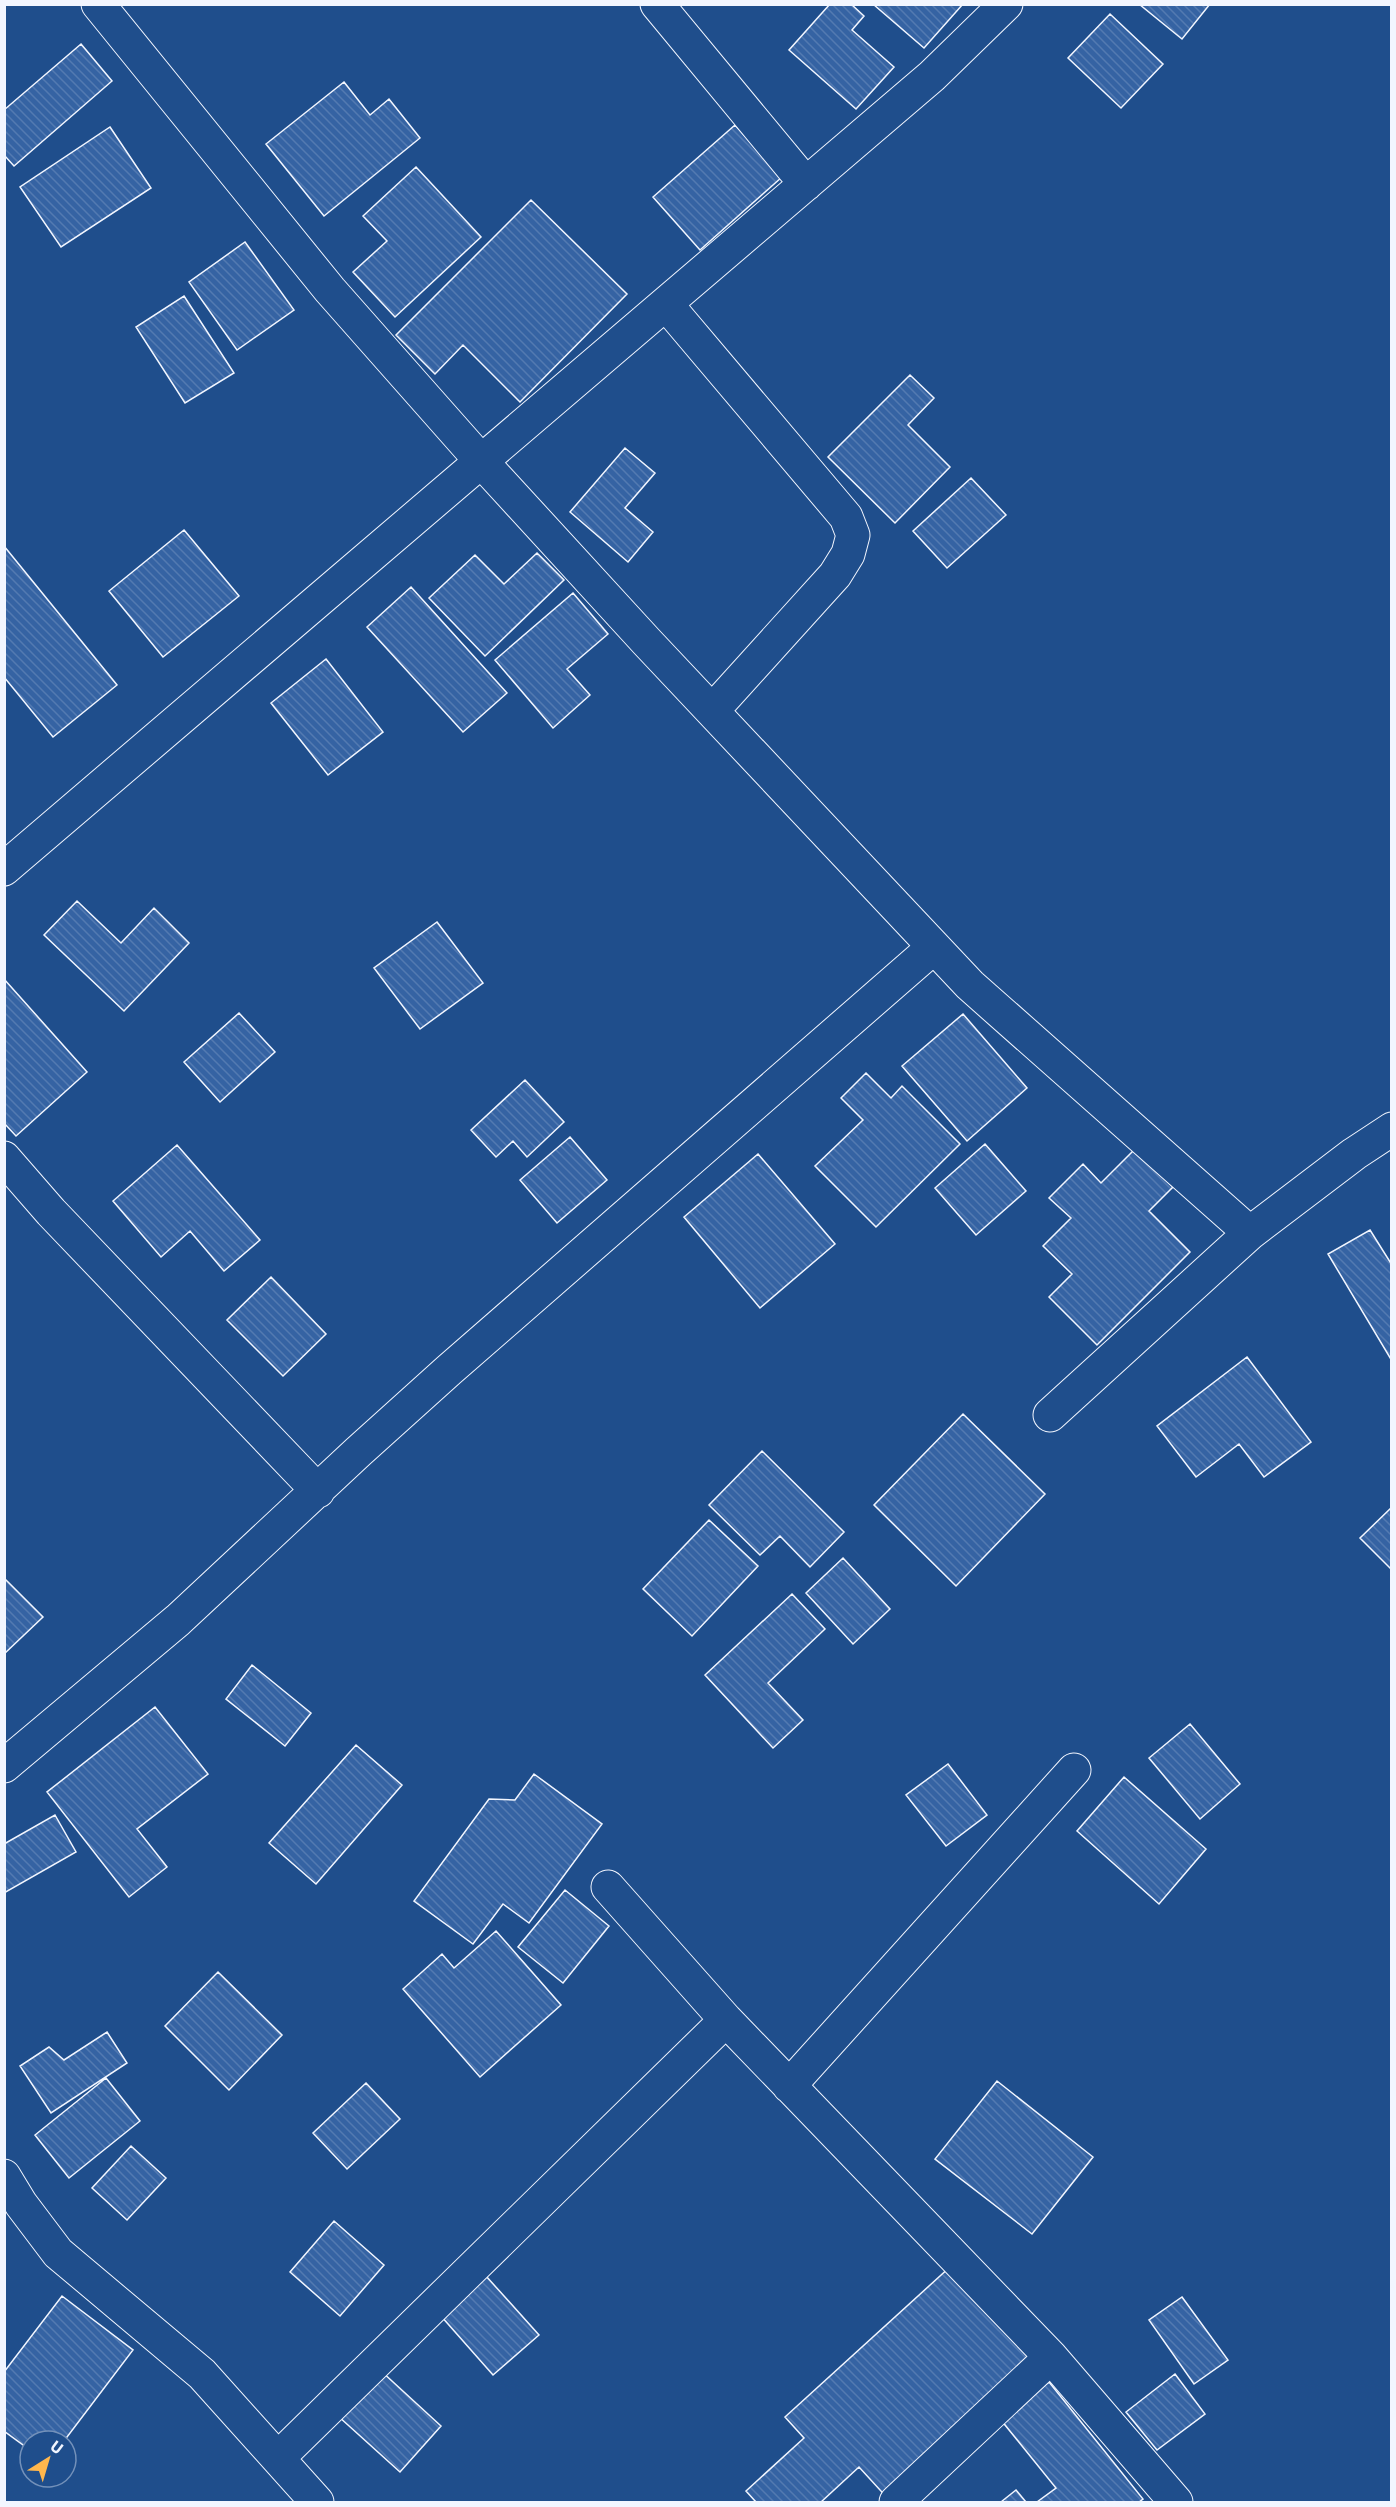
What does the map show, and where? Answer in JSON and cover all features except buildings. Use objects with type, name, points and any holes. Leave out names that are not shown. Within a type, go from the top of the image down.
[{"type":"street","points":[[98,4],[330,290],[482,462],[712,711],[970,985],[1250,1233]]},
{"type":"street","points":[[657,4],[806,184]]},
{"type":"street","points":[[4,869],[932,76],[1005,4]]},
{"type":"street","points":[[666,304],[839,508],[846,517],[853,535],[848,554],[835,575],[712,711]]},
{"type":"street","points":[[4,1766],[178,1620],[358,1452],[597,1240],[934,947]]},
{"type":"street","points":[[1050,1415],[1250,1233],[1392,1129]]},
{"type":"street","points":[[4,1158],[51,1212],[318,1491]]},
{"type":"street","points":[[789,2086],[1074,1770]]},
{"type":"street","points":[[608,1887],[726,2020],[1051,2357],[1176,2502]]},
{"type":"street","points":[[278,2458],[726,2020]]},
{"type":"street","points":[[4,2176],[21,2204],[58,2253],[202,2374],[317,2502]]},
{"type":"street","points":[[896,2502],[1051,2357]]}]
